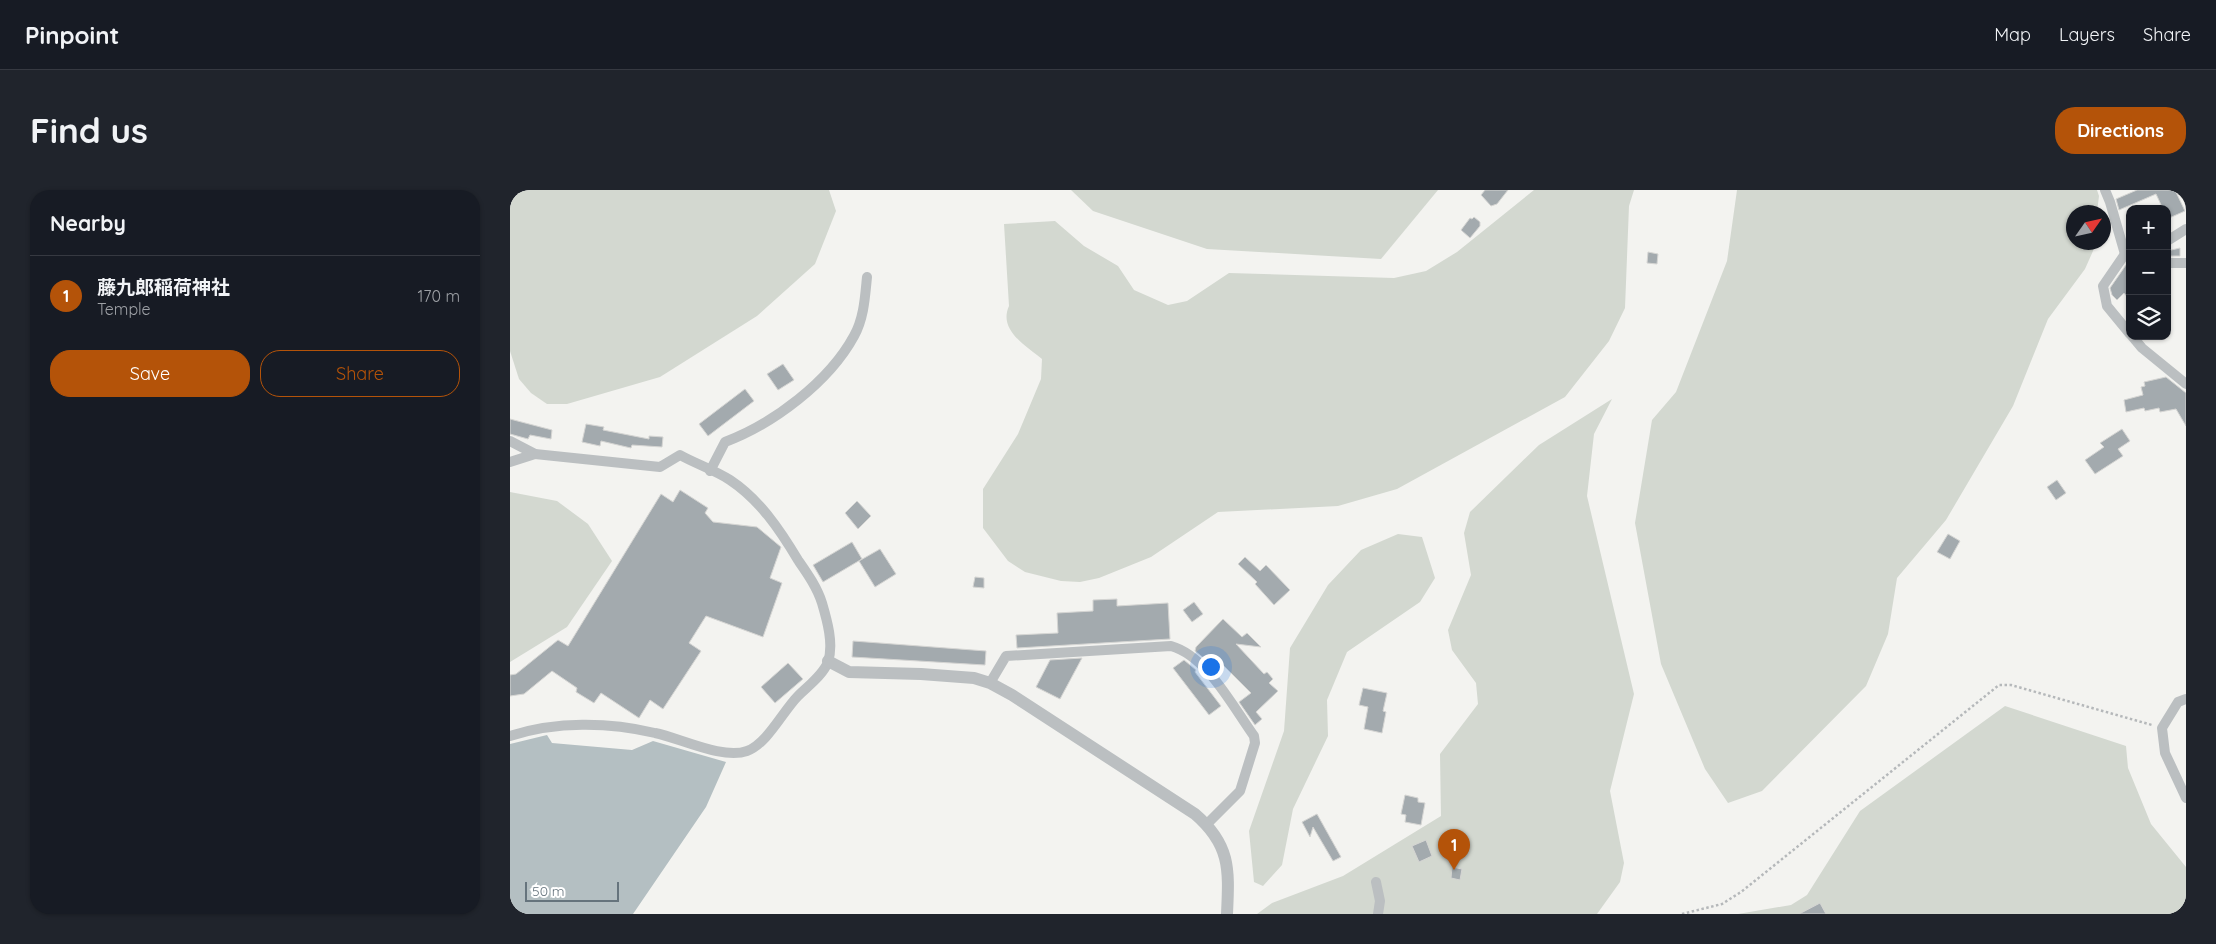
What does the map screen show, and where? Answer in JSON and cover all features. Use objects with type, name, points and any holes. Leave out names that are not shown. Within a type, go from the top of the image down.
[{"type":"street","points":[[2105,190],[2126,250]]},
{"type":"street","points":[[2171,238],[2186,229]]},
{"type":"street","points":[[2126,257],[2103,286],[2107,306],[2126,329]]},
{"type":"street","points":[[2171,263],[2186,263]]},
{"type":"street","points":[[710,471],[725,442],[746,434],[812,390],[829,371],[854,336],[864,308],[867,277]]},
{"type":"street","points":[[2135,340],[2142,348],[2186,384]]},
{"type":"street","points":[[510,441],[535,454],[660,467],[680,455],[730,480],[761,505],[784,535],[820,595],[830,630],[828,661],[817,676],[790,704],[764,738],[747,751],[718,750],[656,733],[574,724],[510,736]]},
{"type":"street","points":[[510,462],[535,454]]},
{"type":"street","points":[[990,682],[1006,656],[1171,646],[1182,649],[1206,668],[1254,736],[1255,743],[1240,791],[1207,824]]},
{"type":"street","points":[[828,661],[850,672],[952,675],[990,682],[1163,793],[1207,824],[1214,833],[1228,866],[1227,914]]},
{"type":"street","points":[[2186,700],[2178,702],[2162,728],[2165,753],[2186,798]]},
{"type":"street","points":[[1376,882],[1380,900],[1378,914]]},
{"type":"path","points":[[1682,914],[1722,904],[1742,892],[1999,685],[2011,686],[2162,728]]},
{"type":"shaded area","points":[[510,190],[829,190],[836,211],[815,264],[757,316],[660,377],[567,404],[547,404],[531,393],[519,379],[510,351]]},
{"type":"shaded area","points":[[1071,190],[1438,190],[1381,259],[1207,249],[1093,211]]},
{"type":"shaded area","points":[[1534,190],[1634,190],[1629,206],[1625,308],[1609,341],[1565,397],[1397,489],[1338,506],[1218,512],[1151,557],[1099,578],[1080,582],[1061,581],[1025,572],[1008,561],[983,528],[983,489],[1018,434],[1041,379],[1042,359],[1015,337],[1007,323],[1009,306],[1004,224],[1055,221],[1084,246],[1118,266],[1134,290],[1168,305],[1187,301],[1229,273],[1394,278],[1426,271],[1457,252]]},
{"type":"shaded area","points":[[1737,190],[2097,190],[2099,196],[2098,205],[2066,205],[2066,250],[2093,251],[2085,269],[2048,319],[2013,406],[1946,520],[1897,578],[1888,634],[1866,686],[1762,791],[1728,803],[1705,769],[1661,664],[1635,523],[1652,420],[1676,392],[1727,261]]},
{"type":"shaded area","points":[[1612,399],[1594,434],[1587,496],[1634,694],[1610,791],[1624,863],[1620,882],[1597,914],[1257,914],[1272,903],[1343,876],[1441,816],[1440,754],[1478,704],[1476,683],[1452,650],[1448,630],[1471,575],[1464,533],[1470,512],[1539,445]]},
{"type":"shaded area","points":[[510,492],[557,501],[588,524],[612,561],[567,627],[510,662]]},
{"type":"shaded area","points":[[1398,534],[1422,537],[1435,578],[1420,602],[1347,652],[1327,700],[1328,736],[1293,809],[1282,865],[1263,886],[1254,882],[1249,831],[1284,731],[1290,648],[1328,585],[1361,550]]},
{"type":"shaded area","points":[[2005,706],[2126,746],[2128,768],[2151,824],[2186,867],[2186,914],[1738,914],[1791,905],[1807,895],[1860,811]]},
{"type":"shaded area","points":[[547,735],[552,743],[632,750],[653,741],[726,762],[706,807],[633,914],[510,914],[510,744]]},
{"type":"building","points":[[1485,190],[1508,190],[1497,204],[1491,206],[1481,195]]},
{"type":"building","points":[[2137,190],[2175,190],[2185,211],[2171,217],[2171,205],[2161,205],[2156,194],[2131,205],[2126,205],[2126,207],[2119,210],[2116,199]]},
{"type":"building","points":[[1474,217],[1480,222],[1480,226],[1470,238],[1461,230],[1470,218]]},
{"type":"building","points":[[2180,248],[2180,256],[2171,256],[2171,250]]},
{"type":"building","points":[[1648,252],[1658,254],[1657,264],[1647,263]]},
{"type":"building","points":[[2126,265],[2126,295],[2124,293],[2117,300],[2112,295],[2110,288]]},
{"type":"building","points":[[783,364],[794,380],[778,390],[767,374]]},
{"type":"building","points":[[2166,377],[2186,393],[2186,426],[2176,409],[2160,412],[2159,408],[2145,411],[2144,408],[2126,412],[2124,400],[2143,395],[2141,387],[2145,386],[2144,382]]},
{"type":"building","points":[[745,389],[754,401],[708,436],[699,424]]},
{"type":"building","points":[[510,419],[552,430],[551,439],[530,435],[528,439],[510,434]]},
{"type":"building","points":[[586,424],[604,427],[603,430],[649,439],[649,436],[663,437],[662,447],[632,445],[631,448],[601,441],[600,446],[582,442]]},
{"type":"building","points":[[2122,429],[2130,441],[2118,449],[2123,456],[2095,474],[2085,460],[2104,447],[2100,443]]},
{"type":"building","points":[[2057,480],[2066,493],[2056,500],[2047,487]]},
{"type":"building","points":[[680,490],[708,508],[705,513],[713,522],[757,527],[781,547],[770,578],[782,583],[763,637],[706,616],[689,643],[701,651],[663,709],[650,700],[639,718],[601,693],[594,703],[576,692],[577,688],[552,671],[524,694],[510,696],[510,675],[516,674],[558,640],[568,646],[661,494],[673,502]]},
{"type":"building","points":[[857,501],[871,516],[858,529],[845,513]]},
{"type":"building","points":[[1948,534],[1960,541],[1950,559],[1937,552]]},
{"type":"building","points":[[852,542],[862,559],[823,582],[813,565]]},
{"type":"building","points":[[880,549],[896,574],[875,587],[859,561]]},
{"type":"building","points":[[1245,557],[1260,571],[1266,565],[1290,590],[1274,605],[1255,584],[1257,582],[1238,564]]},
{"type":"building","points":[[975,577],[984,578],[984,588],[973,587]]},
{"type":"building","points":[[1117,599],[1117,606],[1168,603],[1170,639],[1017,648],[1016,635],[1058,633],[1057,613],[1093,611],[1093,600]]},
{"type":"building","points":[[1194,602],[1203,614],[1192,622],[1183,610]]},
{"type":"building","points":[[1223,619],[1242,637],[1247,633],[1261,647],[1236,644],[1264,674],[1267,672],[1273,679],[1269,683],[1278,691],[1256,712],[1262,719],[1255,725],[1239,702],[1251,693],[1212,654],[1206,660],[1195,651],[1196,647]]},
{"type":"building","points":[[853,641],[986,651],[985,665],[852,657]]},
{"type":"building","points":[[1082,658],[1060,699],[1036,687],[1050,660]]},
{"type":"building","points":[[1184,660],[1196,670],[1195,672],[1221,706],[1209,715],[1173,668]]},
{"type":"building","points":[[788,663],[803,679],[775,703],[761,687]]},
{"type":"building","points":[[1363,688],[1387,693],[1383,711],[1386,712],[1382,733],[1364,729],[1368,707],[1359,705]]},
{"type":"building","points":[[1405,795],[1418,798],[1418,802],[1425,803],[1421,825],[1405,822],[1406,815],[1401,814]]},
{"type":"building","points":[[1317,814],[1341,857],[1333,861],[1313,827],[1310,837],[1302,822]]},
{"type":"building","points":[[1426,840],[1432,856],[1419,862],[1412,846]]},
{"type":"building","points":[[1452,867],[1462,869],[1460,880],[1451,878]]},
{"type":"building","points":[[1820,903],[1826,914],[1799,914]]},
{"type":"place","name":"藤九郎稲荷神社","points":[[1454,870]]}]
